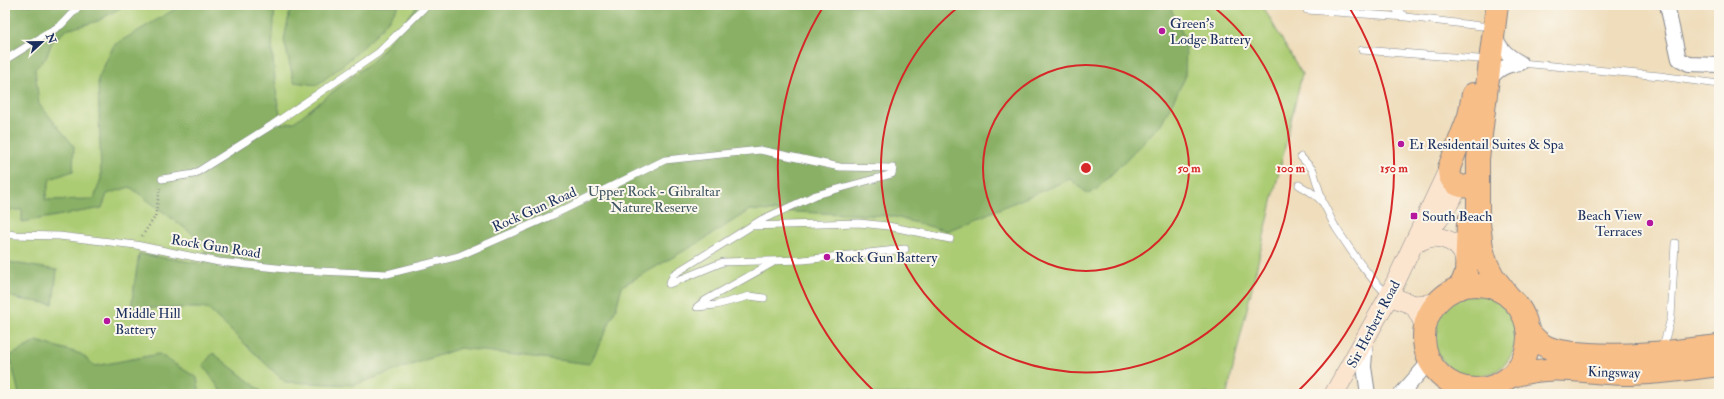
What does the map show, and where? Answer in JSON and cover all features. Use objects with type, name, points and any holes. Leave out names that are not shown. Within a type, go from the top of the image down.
[{"type":"main road","points":[[1415,247],[1415,237],[1450,166],[1469,116],[1486,20],[1497,5]]},
{"type":"main road","points":[[1460,288],[1466,266],[1468,189],[1488,84],[1486,20]]},
{"type":"main road","points":[[1450,166],[1458,158],[1468,157],[1476,163],[1470,180],[1484,256],[1493,276],[1521,312],[1527,329],[1528,339],[1525,355],[1517,369],[1510,377],[1496,386],[1477,392],[1449,382],[1437,372],[1428,358],[1424,344],[1424,329],[1429,315],[1437,303],[1451,291],[1473,285],[1489,287],[1500,291],[1510,298]]},
{"type":"main road","points":[[1415,247],[1439,219],[1457,190],[1470,180]]},
{"type":"main road","points":[[1415,247],[1426,238],[1435,236],[1453,243],[1462,253],[1466,266]]},
{"type":"main road","name":"Sir Herbert Road","points":[[1340,392],[1366,337],[1415,247]]},
{"type":"main road","points":[[1389,296],[1414,305],[1437,303]]},
{"type":"main road","points":[[1414,305],[1424,329]]},
{"type":"main road","name":"Kingsway","points":[[1527,329],[1539,343],[1566,353],[1664,359],[1697,348],[1719,346]]},
{"type":"main road","name":"Kingsway","points":[[1510,377],[1526,372],[1546,369],[1639,374],[1719,365]]},
{"type":"street","points":[[1667,5],[1679,59],[1689,64],[1719,65]]},
{"type":"street","points":[[1486,20],[1502,50],[1520,63]]},
{"type":"street","points":[[1488,84],[1495,73],[1500,69],[1520,63]]},
{"type":"street","points":[[1366,337],[1365,372],[1368,394]]},
{"type":"street","points":[[1401,394],[1424,368],[1428,358]]},
{"type":"lane","points":[[5,60],[61,25],[80,5]]},
{"type":"lane","points":[[162,179],[194,174],[272,125],[378,53],[427,5]]},
{"type":"lane","points":[[1308,5],[1307,10],[1406,17],[1486,20]]},
{"type":"lane","points":[[1391,5],[1406,17]]},
{"type":"lane","points":[[1362,50],[1478,59]]},
{"type":"lane","points":[[1520,63],[1660,76],[1719,84]]},
{"type":"lane","name":"Rock Gun Road","points":[[5,233],[14,235],[59,236],[136,245],[219,262],[296,270],[387,274],[459,256],[554,215],[665,160],[760,150],[840,167],[892,168],[892,174],[816,195],[760,220],[674,274],[670,284],[723,262],[776,261]]},
{"type":"lane","points":[[1301,157],[1313,170],[1323,203],[1330,219],[1373,282],[1389,296]]},
{"type":"lane","points":[[1299,185],[1312,192],[1323,203]]},
{"type":"lane","points":[[751,226],[859,223],[888,226],[950,239]]},
{"type":"lane","points":[[1639,374],[1664,359],[1671,318],[1675,243]]},
{"type":"lane","points":[[764,298],[750,296],[716,305],[697,307],[706,300],[776,261],[803,260],[905,249]]},
{"type":"path","points":[[136,245],[155,217],[162,179]]},
{"type":"green space","name":"Upper Rock - Gibraltar Nature Reserve","points":[[5,5],[1262,5],[1302,74],[1227,394],[5,394]]},
{"type":"green space","points":[[5,5],[125,5],[98,21],[66,30],[52,42],[46,58],[35,69],[39,104],[74,146],[73,171],[50,179],[45,200],[94,199],[101,178],[98,79],[114,45],[182,5],[275,5],[272,49],[277,99],[282,124],[294,122],[375,59],[418,5],[1169,5],[1186,41],[1185,78],[1161,124],[1097,189],[1088,194],[1070,179],[947,231],[891,216],[750,210],[698,243],[622,286],[616,309],[590,364],[460,348],[354,385],[285,382],[207,308],[131,308],[139,254],[204,264],[206,244],[130,187],[107,194],[102,208],[22,222],[22,210],[5,210]]},
{"type":"green space","points":[[291,5],[399,5],[382,28],[362,48],[317,85],[294,82],[284,40]]},
{"type":"green space","points":[[5,260],[13,263],[57,270],[53,304],[18,299],[5,294]]},
{"type":"green space","points":[[1475,295],[1491,298],[1504,307],[1513,320],[1516,336],[1513,352],[1504,365],[1491,374],[1475,377],[1459,374],[1446,365],[1437,352],[1434,336],[1437,320],[1446,307],[1459,298]]},
{"type":"green space","points":[[37,341],[81,354],[95,366],[159,354],[197,378],[200,394],[19,394],[10,356]]},
{"type":"green space","points":[[213,353],[260,390],[262,394],[223,394],[203,365]]},
{"type":"place","name":"Green's Lodge Battery","points":[[1162,31]]},
{"type":"place","name":"E1 Residentail Suites & Spa","points":[[1401,144]]},
{"type":"place","name":"South Beach","points":[[1414,216]]},
{"type":"place","name":"Beach View Terraces","points":[[1650,223]]},
{"type":"place","name":"Rock Gun Battery","points":[[827,257]]},
{"type":"place","name":"Middle Hill Battery","points":[[107,321]]}]
